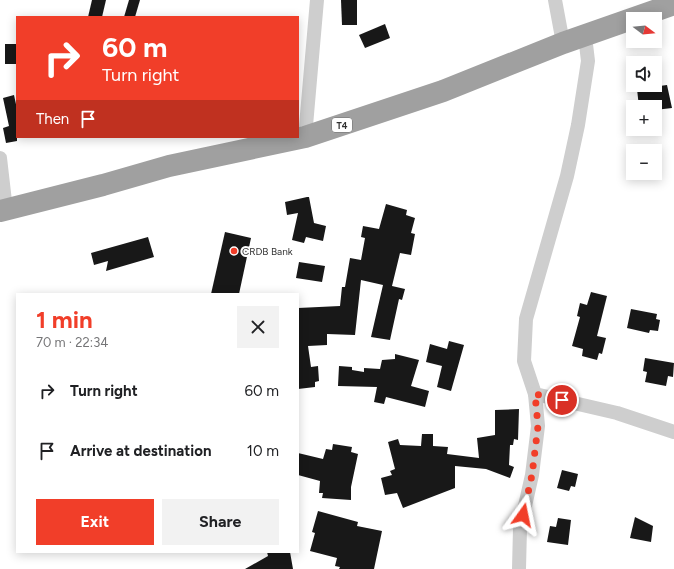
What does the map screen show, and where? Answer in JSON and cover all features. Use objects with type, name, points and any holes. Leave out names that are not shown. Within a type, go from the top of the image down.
[{"type":"highway","name":"T4","points":[[3,210],[103,185],[169,166],[305,137],[443,90],[563,43],[674,4]]},
{"type":"street","points":[[305,137],[317,0]]},
{"type":"street","points":[[555,0],[563,43]]},
{"type":"street","points":[[519,569],[520,528],[532,475],[538,426],[535,394],[524,361],[526,319],[567,176],[578,125],[588,61],[585,36]]},
{"type":"street","points":[[0,158],[3,210]]},
{"type":"street","points":[[535,394],[617,413],[674,432]]},
{"type":"building","points":[[92,0],[106,0],[102,16],[88,16]]},
{"type":"building","points":[[129,0],[140,0],[135,16],[124,16]]},
{"type":"building","points":[[341,0],[357,0],[357,25],[342,25]]},
{"type":"building","points":[[385,24],[390,38],[365,48],[359,35]]},
{"type":"building","points":[[5,44],[16,44],[16,64],[5,64]]},
{"type":"building","points":[[667,85],[672,108],[662,109],[662,100],[638,100],[637,92],[662,92],[662,86]]},
{"type":"building","points":[[14,95],[16,104],[17,141],[6,143],[3,128],[9,126],[3,98]]},
{"type":"building","points":[[309,197],[314,223],[326,226],[323,241],[306,237],[304,243],[292,240],[298,213],[287,215],[285,202]]},
{"type":"building","points":[[386,204],[407,210],[406,215],[415,218],[411,233],[415,234],[411,255],[400,253],[392,286],[405,289],[402,300],[399,299],[390,340],[371,337],[383,285],[361,280],[355,335],[327,334],[327,345],[308,346],[311,367],[318,366],[319,381],[315,382],[315,387],[299,389],[299,308],[340,306],[342,287],[345,287],[350,258],[361,260],[365,238],[361,237],[363,226],[379,229]]},
{"type":"building","points":[[225,232],[251,238],[239,293],[211,293]]},
{"type":"building","points":[[148,237],[154,257],[106,271],[108,261],[94,265],[91,253]]},
{"type":"building","points":[[299,262],[325,266],[322,282],[296,278]]},
{"type":"building","points":[[591,292],[607,296],[597,336],[606,338],[602,354],[599,353],[597,360],[582,356],[583,349],[572,346],[580,317],[577,316],[580,303],[587,305]]},
{"type":"building","points":[[631,309],[657,314],[656,319],[660,320],[658,331],[650,330],[649,333],[627,328]]},
{"type":"building","points":[[449,341],[464,345],[451,391],[437,387],[442,366],[426,362],[430,344],[447,349]]},
{"type":"building","points":[[395,354],[419,360],[411,386],[429,391],[425,407],[386,397],[384,404],[374,402],[377,387],[338,386],[339,366],[352,367],[352,370],[364,372],[364,368],[380,369],[382,360],[395,359]]},
{"type":"building","points":[[645,358],[674,363],[673,377],[668,376],[666,386],[645,382],[647,372],[643,371]]},
{"type":"building","points":[[519,409],[518,440],[514,439],[513,445],[510,445],[509,465],[514,467],[510,478],[486,469],[455,466],[455,488],[403,508],[397,493],[385,495],[381,478],[392,475],[390,471],[395,469],[388,442],[398,439],[400,445],[421,446],[422,434],[433,434],[433,446],[448,447],[447,454],[479,458],[477,438],[495,435],[495,410]]},
{"type":"building","points":[[333,444],[352,447],[351,452],[358,454],[351,487],[351,500],[322,498],[323,493],[319,493],[320,481],[299,475],[299,453],[323,459],[326,449],[332,450]]},
{"type":"building","points":[[562,470],[578,474],[575,487],[571,486],[569,491],[557,488]]},
{"type":"building","points":[[318,511],[358,522],[357,526],[382,531],[374,569],[339,569],[340,567],[335,566],[337,558],[310,551],[315,533],[312,532]]},
{"type":"building","points":[[635,517],[653,526],[651,542],[630,538]]},
{"type":"building","points":[[558,518],[571,520],[568,545],[547,542],[550,526],[556,527]]},
{"type":"building","points":[[267,553],[290,553],[293,569],[245,569],[268,556]]},
{"type":"place","name":"CRDB Bank","points":[[234,251]]},
{"type":"route","points":[[523,515],[532,475],[538,426],[535,394],[562,400]]}]
